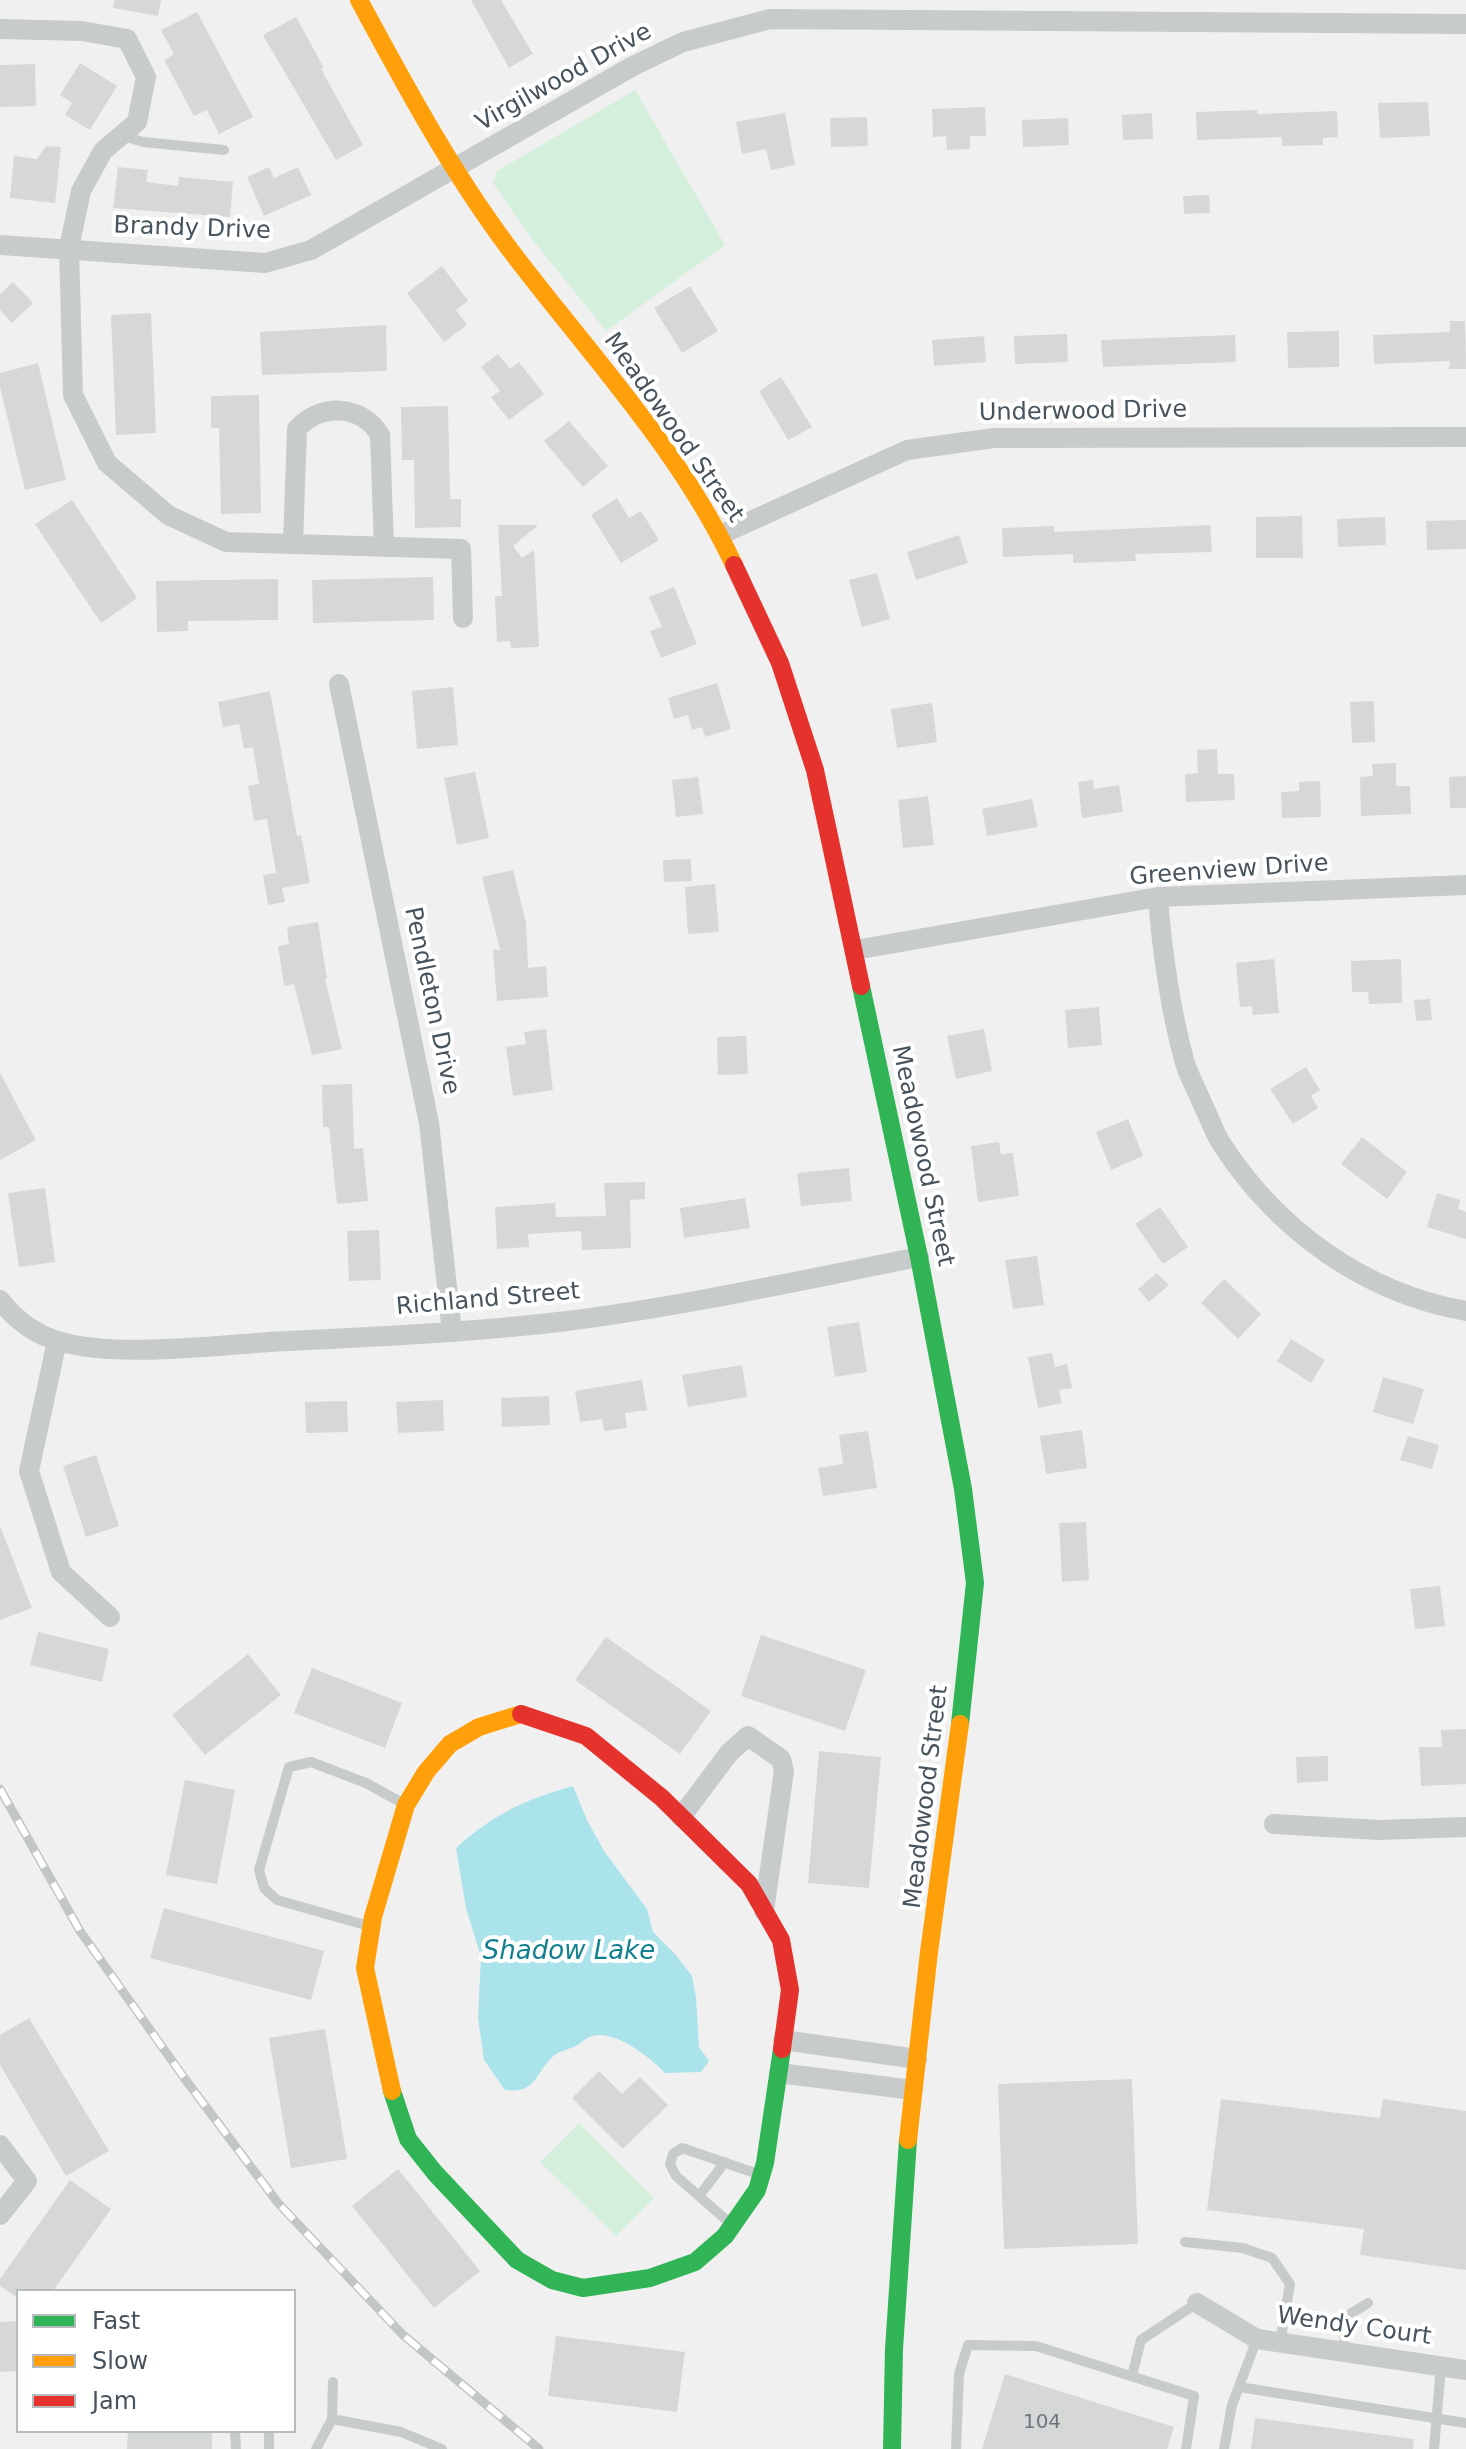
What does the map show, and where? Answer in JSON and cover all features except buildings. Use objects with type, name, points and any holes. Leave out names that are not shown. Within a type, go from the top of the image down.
[{"type":"street","name":"Meadowood Street","points":[[359,0],[422,118],[455,168],[520,263],[658,439],[720,535],[780,663],[810,755],[855,950],[919,1257],[963,1489],[975,1583],[969,1655],[913,2090],[895,2303],[892,2449]]},
{"type":"street","name":"Virgilwood Drive","points":[[455,168],[683,42],[770,19],[1466,24]]},
{"type":"street","points":[[0,29],[82,31],[127,39],[146,77],[137,122],[103,151],[81,191],[69,248],[73,395],[107,463],[168,515],[226,542],[461,549],[463,618]]},
{"type":"street","name":"Brandy Drive","points":[[0,245],[265,263],[311,250],[455,168]]},
{"type":"street","points":[[293,544],[297,429],[307,418],[337,410],[362,415],[380,435],[384,547]]},
{"type":"street","name":"Underwood Drive","points":[[720,535],[907,450],[994,438],[1466,437]]},
{"type":"street","name":"Pendleton Drive","points":[[339,684],[429,1123],[452,1332]]},
{"type":"street","name":"Greenview Drive","points":[[855,950],[1158,897],[1466,885]]},
{"type":"street","points":[[1158,897],[1163,955],[1184,1062],[1220,1142],[1269,1206],[1320,1250],[1375,1282],[1430,1305],[1466,1311]]},
{"type":"street","name":"Richland Street","points":[[0,1300],[12,1315],[31,1329],[57,1341],[97,1349],[187,1347],[452,1332],[583,1318],[726,1295],[919,1257]]},
{"type":"street","points":[[57,1341],[29,1471],[61,1572],[110,1617]]},
{"type":"street","points":[[521,1714],[586,1736],[662,1798],[749,1884],[781,1940],[790,1990],[779,2073],[757,2190],[725,2236],[695,2262],[650,2278],[612,2285],[583,2288],[552,2280],[517,2260],[435,2173],[408,2139],[393,2094],[365,1968],[371,1926],[406,1805],[426,1772],[450,1744],[479,1727],[521,1714]]},
{"type":"street","points":[[681,1817],[729,1753],[748,1736],[781,1759],[784,1771],[764,1911]]},
{"type":"street","points":[[1274,1824],[1379,1830],[1466,1827]]},
{"type":"street","points":[[783,2040],[917,2059]]},
{"type":"street","points":[[779,2073],[913,2090]]},
{"type":"street","points":[[0,2145],[27,2181],[0,2215]]},
{"type":"street","name":"Wendy Court","points":[[1197,2303],[1257,2339],[1466,2370]]},
{"type":"lane","points":[[121,135],[143,142],[224,150]]},
{"type":"lane","points":[[371,1926],[277,1900],[264,1888],[259,1870],[289,1767],[311,1762],[366,1783],[406,1805]]},
{"type":"lane","points":[[733,2225],[676,2176],[670,2164],[673,2154],[682,2148],[762,2175]]},
{"type":"lane","points":[[699,2196],[725,2162]]},
{"type":"lane","points":[[1185,2242],[1243,2248],[1272,2258],[1290,2284],[1280,2343]]},
{"type":"lane","points":[[1132,2376],[1141,2340],[1197,2303]]},
{"type":"lane","points":[[1343,2352],[1347,2316],[1368,2303]]},
{"type":"lane","points":[[1224,2449],[1232,2405],[1257,2339]]},
{"type":"lane","points":[[956,2449],[959,2374],[968,2345],[1036,2346],[1194,2396],[1186,2449]]},
{"type":"lane","points":[[1434,2449],[1441,2366]]},
{"type":"lane","points":[[316,2449],[332,2419],[333,2382]]},
{"type":"lane","points":[[1239,2387],[1466,2423]]},
{"type":"lane","points":[[332,2419],[401,2432],[442,2449]]},
{"type":"green space","points":[[635,90],[725,245],[606,331],[532,239],[493,183],[497,171]]},
{"type":"green space","points":[[579,2123],[654,2198],[616,2236],[540,2162]]},
{"type":"water","name":"Shadow Lake","points":[[573,1786],[604,1851],[647,1909],[653,1932],[692,1976],[699,2047],[709,2061],[701,2072],[665,2073],[631,2046],[599,2035],[556,2054],[530,2085],[516,2090],[505,2090],[484,2060],[478,2018],[481,1957],[466,1908],[456,1848],[483,1826],[510,1810]]},
{"type":"railway","points":[[0,1789],[80,1931],[278,2203],[402,2334],[539,2449]]},
{"type":"traffic: fast","points":[[861,986],[919,1257],[963,1489],[975,1583],[960,1724]]},
{"type":"traffic: fast","points":[[392,2091],[408,2139],[435,2173],[517,2260],[552,2280],[583,2288],[650,2278],[695,2262],[725,2236],[757,2190],[765,2163],[782,2049]]},
{"type":"traffic: fast","points":[[892,2449],[894,2349],[908,2140]]},
{"type":"traffic: slow","points":[[359,0],[415,102],[476,201],[521,264],[663,446],[713,524],[734,565]]},
{"type":"traffic: slow","points":[[392,2091],[365,1968],[373,1917],[406,1805],[426,1772],[450,1744],[479,1727],[521,1714]]},
{"type":"traffic: slow","points":[[908,2140],[929,1952],[960,1724]]},
{"type":"traffic: jam","points":[[734,565],[780,663],[815,770],[861,986]]},
{"type":"traffic: jam","points":[[521,1714],[586,1736],[662,1798],[749,1884],[781,1940],[790,1990],[782,2049]]}]
